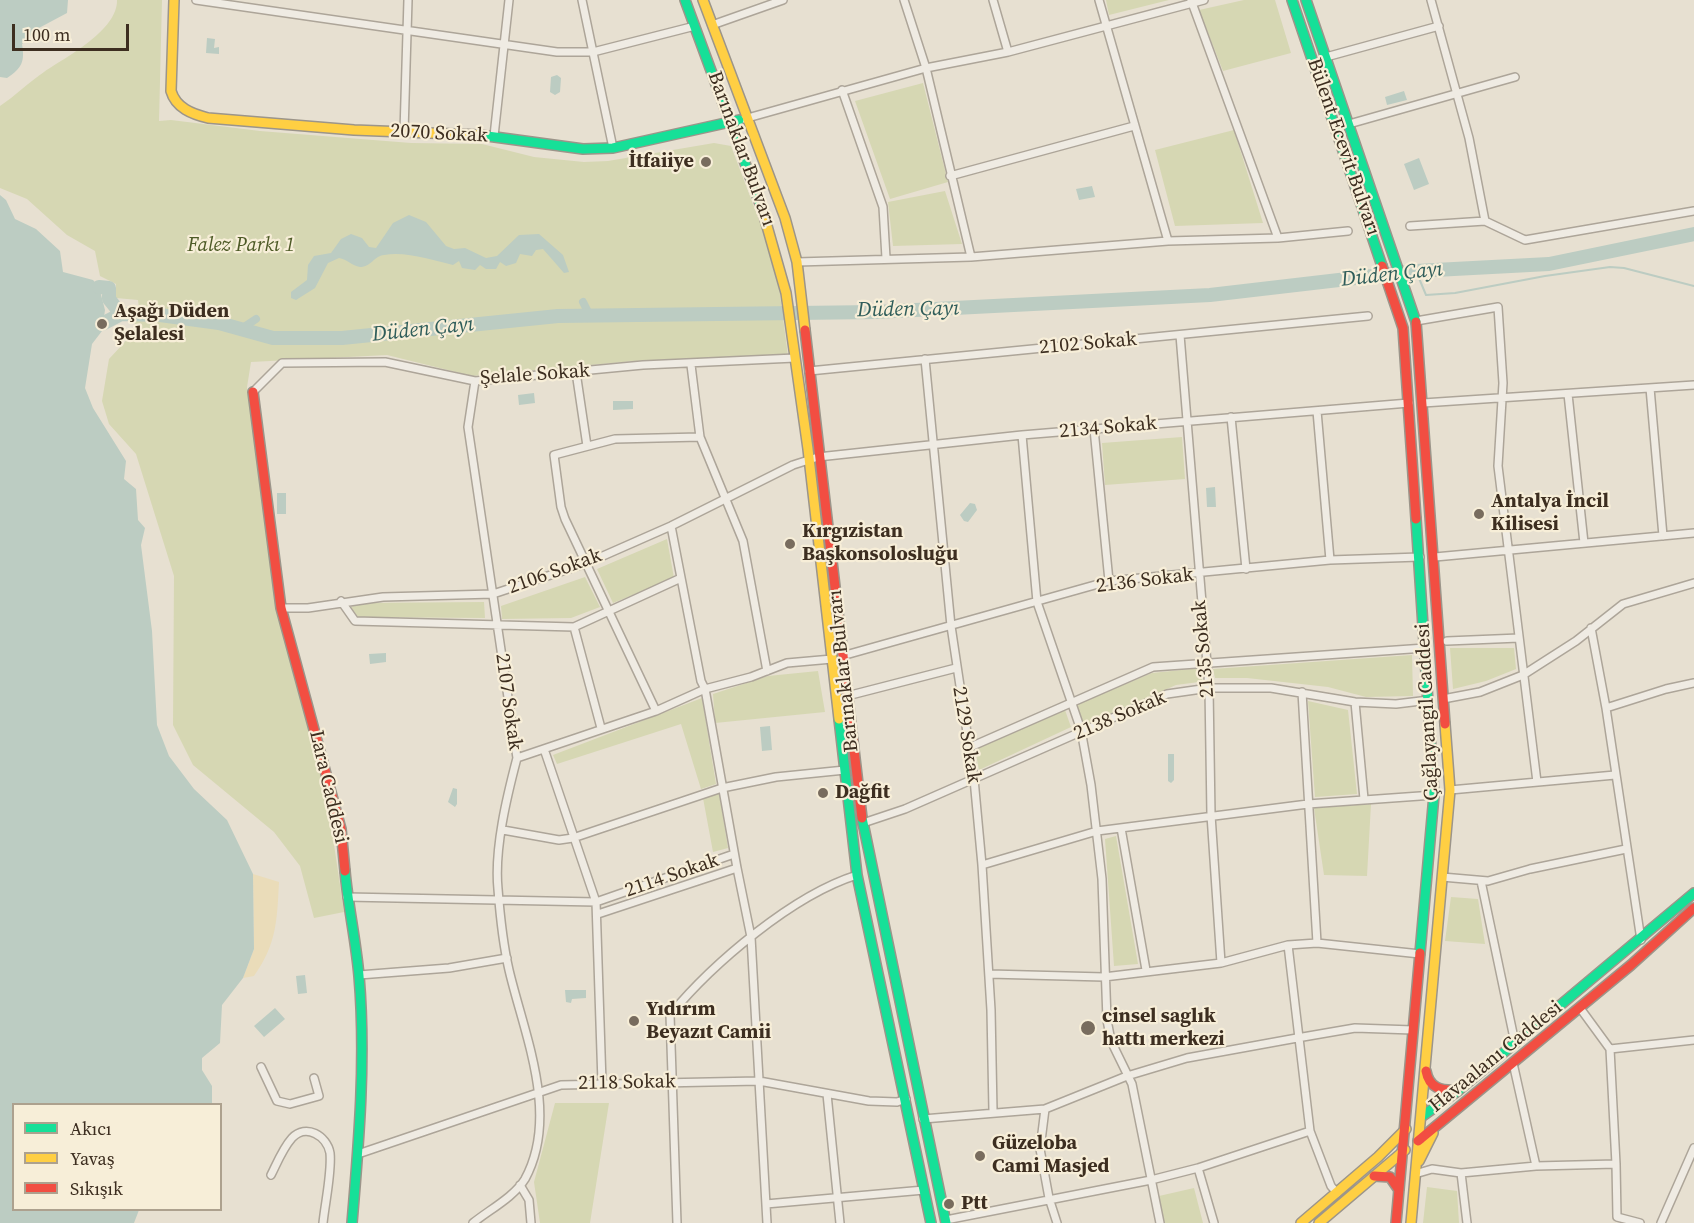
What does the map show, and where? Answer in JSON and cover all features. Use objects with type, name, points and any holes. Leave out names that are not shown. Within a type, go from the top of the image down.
[{"type":"main road","name":"2070 Sokak","points":[[174,0],[170,68],[171,96],[188,113],[255,123],[494,136],[533,144],[613,148],[739,120]]},
{"type":"main road","name":"Barınaklar Bulvarı","points":[[685,0],[785,218],[797,262],[832,659],[857,875],[931,1223]]},
{"type":"main road","name":"Barınaklar Bulvarı","points":[[702,0],[712,25],[788,300],[842,656],[863,823],[946,1222]]},
{"type":"main road","name":"Bülent Ecevit Bulvarı","points":[[1292,0],[1394,295]]},
{"type":"main road","name":"Bülent Ecevit Bulvarı","points":[[1306,0],[1408,293]]},
{"type":"main road","name":"Çağlayangil Caddesi","points":[[1408,293],[1416,321],[1423,403],[1450,790],[1415,1177]]},
{"type":"main road","name":"Çağlayangil Caddesi","points":[[1394,295],[1403,328],[1434,795],[1404,1131]]},
{"type":"main road","name":"Lara Caddesi","points":[[253,392],[282,608],[341,829],[347,897],[359,975],[363,1083],[352,1223]]},
{"type":"main road","name":"Havaalanı Caddesi","points":[[1301,1223],[1378,1157],[1420,1117],[1459,1089],[1641,940],[1694,893]]},
{"type":"main road","name":"Havaalanı Caddesi","points":[[1319,1223],[1402,1152],[1439,1125],[1580,1008],[1694,908]]},
{"type":"main road","points":[[1425,1056],[1426,1078],[1433,1087],[1441,1091],[1459,1089]]},
{"type":"main road","points":[[1378,1157],[1407,1102]]},
{"type":"main road","points":[[1411,1223],[1415,1177],[1424,1148],[1439,1125]]},
{"type":"main road","points":[[1396,1223],[1404,1131]]},
{"type":"main road","points":[[1374,1176],[1390,1177],[1399,1190]]},
{"type":"street","points":[[196,0],[558,52],[593,52],[695,26]]},
{"type":"street","points":[[404,132],[408,0]]},
{"type":"street","points":[[494,136],[509,0]]},
{"type":"street","points":[[582,0],[613,148]]},
{"type":"street","points":[[712,25],[783,0]]},
{"type":"street","points":[[904,0],[926,68],[971,258]]},
{"type":"street","points":[[993,0],[1008,52]]},
{"type":"street","points":[[1100,0],[1105,26],[1168,241]]},
{"type":"street","points":[[739,120],[926,68],[1008,52],[1204,0]]},
{"type":"street","points":[[1431,0],[1458,92],[1485,221]]},
{"type":"street","points":[[1192,2],[1278,238]]},
{"type":"street","points":[[1326,57],[1439,26]]},
{"type":"street","points":[[1349,124],[1515,77]]},
{"type":"street","points":[[842,90],[884,207],[886,258]]},
{"type":"street","points":[[950,176],[1134,126]]},
{"type":"street","points":[[1410,226],[1485,221],[1526,240],[1694,211]]},
{"type":"street","points":[[797,262],[886,258],[971,258],[1168,241],[1278,238],[1348,231]]},
{"type":"street","points":[[1416,321],[1498,307],[1501,321],[1503,383],[1500,396],[1497,465],[1537,782]]},
{"type":"street","name":"2102 Sokak","points":[[808,371],[1368,316]]},
{"type":"street","name":"2135 Sokak","points":[[1180,335],[1209,688],[1211,815],[1221,963]]},
{"type":"street","name":"Şelale Sokak","points":[[253,392],[282,363],[385,362],[475,381],[643,365],[691,365],[795,358]]},
{"type":"street","name":"2129 Sokak","points":[[925,359],[951,626],[974,779],[982,865],[989,974],[993,1111]]},
{"type":"street","points":[[691,365],[700,437],[743,541],[767,671]]},
{"type":"street","points":[[576,372],[587,446]]},
{"type":"street","name":"2107 Sokak","points":[[475,381],[468,427],[517,758],[508,793],[503,830],[498,885],[499,899],[507,958],[539,1093],[539,1134],[532,1160],[520,1185]]},
{"type":"street","points":[[1423,403],[1500,396],[1568,394],[1694,385]]},
{"type":"street","points":[[1650,388],[1663,536]]},
{"type":"street","points":[[1568,394],[1584,543]]},
{"type":"street","name":"2134 Sokak","points":[[813,458],[1022,435],[1409,403]]},
{"type":"street","points":[[1317,411],[1330,560]]},
{"type":"street","points":[[1231,417],[1246,569]]},
{"type":"street","points":[[1094,429],[1109,581]]},
{"type":"street","points":[[1022,435],[1037,602],[1069,702],[1081,730],[1097,831],[1103,902],[1104,977],[1111,1041],[1132,1084],[1160,1223]]},
{"type":"street","points":[[656,711],[561,507],[554,455],[615,439],[700,437]]},
{"type":"street","name":"2106 Sokak","points":[[282,608],[308,608],[341,601],[493,594],[586,563],[671,526],[725,497],[813,458]]},
{"type":"street","name":"2114 Sokak","points":[[347,897],[596,902],[734,854],[705,688],[701,681],[671,526]]},
{"type":"street","points":[[1435,557],[1694,533]]},
{"type":"street","name":"2136 Sokak","points":[[842,656],[1109,581],[1330,560],[1420,557]]},
{"type":"street","points":[[341,601],[355,621],[574,627],[609,613],[681,578]]},
{"type":"street","points":[[1443,699],[1480,692],[1523,675],[1568,647],[1623,603],[1694,583]]},
{"type":"street","points":[[574,627],[601,728]]},
{"type":"street","points":[[1591,628],[1606,708],[1641,940]]},
{"type":"street","points":[[1447,641],[1519,638]]},
{"type":"street","points":[[968,748],[1153,667],[1425,648]]},
{"type":"street","points":[[517,758],[656,711],[705,688],[767,671],[787,663],[832,659]]},
{"type":"street","points":[[846,696],[956,668]]},
{"type":"street","points":[[1606,708],[1666,689],[1694,686]]},
{"type":"street","name":"2138 Sokak","points":[[863,823],[906,809],[1167,694],[1209,688],[1270,688],[1355,702],[1396,704],[1429,700]]},
{"type":"street","points":[[1302,692],[1317,943]]},
{"type":"street","points":[[1355,702],[1364,799]]},
{"type":"street","points":[[544,749],[596,902],[602,1083]]},
{"type":"street","points":[[503,830],[559,840],[573,838],[722,788],[776,777],[845,770]]},
{"type":"street","points":[[1450,790],[1615,775]]},
{"type":"street","points":[[982,865],[1097,831],[1308,804],[1434,795]]},
{"type":"street","points":[[1121,828],[1146,970]]},
{"type":"street","points":[[1442,878],[1481,881],[1626,849]]},
{"type":"street","points":[[734,854],[751,937],[767,1223]]},
{"type":"street","points":[[598,914],[737,868]]},
{"type":"street","points":[[677,1223],[670,1015],[751,937],[782,913],[829,884],[857,875]]},
{"type":"street","points":[[1481,881],[1515,1043]]},
{"type":"street","points":[[989,974],[1104,977],[1146,970],[1221,963],[1288,945],[1317,943],[1420,954]]},
{"type":"street","points":[[1288,945],[1310,1131],[1331,1186],[1337,1193]]},
{"type":"street","points":[[359,975],[449,968],[507,958]]},
{"type":"street","points":[[1580,1008],[1610,1049],[1616,1164],[1616,1220],[1640,1223]]},
{"type":"street","points":[[923,1119],[1046,1108],[1127,1076],[1187,1058],[1355,1028],[1413,1030]]},
{"type":"street","points":[[1610,1049],[1694,1040]]},
{"type":"street","points":[[1513,1062],[1536,1166]]},
{"type":"street","points":[[261,1067],[277,1101],[290,1104],[319,1096],[314,1078]]},
{"type":"street","name":"2118 Sokak","points":[[358,1154],[561,1085],[759,1081],[868,1101],[897,1102],[906,1099]]},
{"type":"street","points":[[827,1094],[840,1223]]},
{"type":"street","points":[[1046,1108],[1040,1149],[1049,1198],[1057,1223]]},
{"type":"street","points":[[946,1222],[1049,1198],[1151,1180],[1198,1168],[1310,1131]]},
{"type":"street","points":[[271,1175],[292,1137],[305,1132],[317,1133],[326,1141],[330,1154],[323,1223]]},
{"type":"street","points":[[1661,1223],[1694,1148]]},
{"type":"street","points":[[1415,1177],[1432,1169],[1461,1173],[1536,1166],[1616,1164]]},
{"type":"street","points":[[1198,1168],[1214,1223]]},
{"type":"street","points":[[1461,1173],[1467,1223]]},
{"type":"street","points":[[472,1223],[520,1185],[528,1200],[531,1223]]},
{"type":"street","points":[[766,1204],[924,1190]]},
{"type":"green space","name":"Falez Parkı 1","points":[[117,0],[162,0],[159,121],[171,120],[260,131],[411,143],[482,144],[534,157],[584,162],[608,161],[714,143],[731,146],[767,241],[779,287],[788,356],[634,361],[472,376],[387,355],[251,362],[247,387],[275,595],[328,804],[344,912],[314,918],[300,866],[274,832],[193,765],[173,725],[174,576],[136,454],[109,424],[102,401],[109,359],[135,331],[134,315],[139,308],[138,300],[116,298],[116,284],[100,276],[95,251],[67,235],[27,199],[0,188],[0,106],[38,76],[89,42],[109,22],[115,11]]},
{"type":"green space","points":[[1106,0],[1169,0],[1109,15]]},
{"type":"green space","points":[[1244,0],[1275,0],[1291,53],[1223,71],[1199,10]]},
{"type":"green space","points":[[923,83],[948,182],[890,199],[855,101]]},
{"type":"green space","points":[[1234,130],[1263,223],[1175,226],[1155,150]]},
{"type":"green space","points":[[945,191],[962,244],[893,246],[888,202]]},
{"type":"green space","points":[[1182,437],[1185,479],[1105,485],[1102,443]]},
{"type":"green space","points":[[667,539],[674,578],[613,603],[597,569]]},
{"type":"green space","points":[[585,577],[600,607],[571,618],[502,619],[501,606]]},
{"type":"green space","points":[[484,602],[485,618],[358,617],[351,607],[361,603]]},
{"type":"green space","points":[[1450,648],[1514,648],[1516,669],[1486,681],[1453,689]]},
{"type":"green space","points":[[1412,655],[1413,696],[1366,697],[1328,687],[1247,678],[1215,678],[1213,669]]},
{"type":"green space","points":[[1201,668],[1202,680],[1199,682],[1176,685],[1085,725],[1075,705],[1152,673]]},
{"type":"green space","points":[[818,671],[825,712],[715,723],[713,694],[768,676]]},
{"type":"green space","points":[[702,698],[716,784],[701,789],[681,724],[557,764],[553,755]]},
{"type":"green space","points":[[1308,701],[1348,710],[1357,794],[1315,797]]},
{"type":"green space","points":[[1065,710],[1071,727],[979,770],[975,749]]},
{"type":"green space","points":[[719,793],[728,848],[713,852],[703,798]]},
{"type":"green space","points":[[1371,804],[1367,876],[1324,875],[1314,808]]},
{"type":"green space","points":[[1116,836],[1138,964],[1114,966],[1105,839]]},
{"type":"green space","points":[[1451,897],[1478,899],[1485,944],[1445,941]]},
{"type":"green space","points":[[555,1103],[609,1103],[590,1223],[540,1223],[534,1182]]},
{"type":"green space","points":[[1427,1187],[1457,1191],[1459,1223],[1423,1223]]},
{"type":"green space","points":[[1194,1188],[1203,1223],[1164,1223],[1159,1196]]},
{"type":"sand","points":[[253,874],[279,882],[277,908],[274,931],[262,964],[254,976],[243,978],[254,949]]},
{"type":"shaded area","points":[[0,0],[68,0],[67,13],[37,29],[22,44],[21,64],[7,78],[0,77]]},
{"type":"shaded area","points":[[207,38],[215,39],[214,48],[219,47],[219,54],[206,53]]},
{"type":"shaded area","points":[[557,75],[561,78],[560,92],[555,95],[550,92],[551,77]]},
{"type":"shaded area","points":[[1404,91],[1407,100],[1387,105],[1385,97]]},
{"type":"shaded area","points":[[1419,158],[1429,184],[1414,190],[1404,164]]},
{"type":"shaded area","points":[[1092,186],[1095,197],[1079,200],[1076,189]]},
{"type":"shaded area","points":[[0,195],[6,200],[15,219],[36,229],[60,251],[63,272],[93,280],[99,287],[105,310],[102,331],[92,344],[85,388],[93,408],[126,461],[124,479],[136,489],[138,520],[145,528],[141,545],[152,631],[157,725],[169,756],[194,789],[227,820],[253,874],[254,949],[243,978],[222,1005],[220,1043],[202,1058],[202,1070],[212,1086],[212,1103],[12,1103],[12,1211],[139,1211],[134,1223],[0,1223]]},
{"type":"shaded area","points":[[409,215],[426,222],[446,246],[454,249],[465,248],[486,258],[497,256],[519,235],[539,234],[563,255],[569,272],[564,273],[543,249],[536,250],[532,256],[520,254],[516,263],[506,266],[500,262],[496,269],[486,269],[480,265],[475,270],[462,268],[459,261],[453,265],[401,254],[378,257],[364,267],[339,258],[328,263],[315,288],[296,300],[291,298],[291,292],[307,280],[308,265],[314,256],[331,253],[341,239],[351,234],[362,238],[369,247],[376,248],[393,223]]},
{"type":"shaded area","points":[[534,393],[535,403],[519,405],[518,395]]},
{"type":"shaded area","points":[[613,401],[633,401],[633,409],[613,410]]},
{"type":"shaded area","points":[[1215,487],[1216,507],[1207,507],[1206,488]]},
{"type":"shaded area","points":[[277,493],[286,493],[286,514],[277,514]]},
{"type":"shaded area","points":[[970,503],[975,504],[977,510],[968,522],[964,521],[960,515]]},
{"type":"shaded area","points":[[386,653],[386,662],[370,664],[369,654]]},
{"type":"shaded area","points":[[770,726],[772,750],[762,751],[760,727]]},
{"type":"shaded area","points":[[1168,754],[1174,754],[1174,780],[1171,783],[1168,781]]},
{"type":"shaded area","points":[[453,788],[457,789],[455,807],[448,802]]},
{"type":"shaded area","points":[[305,975],[307,993],[298,994],[296,976]]},
{"type":"shaded area","points":[[565,990],[586,990],[586,998],[572,999],[571,1003],[566,1002]]},
{"type":"shaded area","points":[[275,1008],[285,1019],[264,1037],[254,1026]]},
{"type":"waterway","name":"Düden Çayı","points":[[102,324],[121,314],[160,315],[219,323],[273,338],[342,338],[558,316],[876,312],[1210,295],[1416,271],[1549,264],[1694,234]]},
{"type":"waterway","points":[[1416,271],[1426,295],[1455,293],[1545,276],[1610,267],[1624,268],[1694,286]]},
{"type":"waterway","name":"Düden Çayı","points":[[99,287],[109,288],[109,299],[121,314]]},
{"type":"waterway","points":[[583,302],[590,316]]},
{"type":"waterway","points":[[241,329],[256,319]]},
{"type":"traffic: fast","points":[[685,0],[763,212]]},
{"type":"traffic: fast","points":[[1292,0],[1382,266]]},
{"type":"traffic: fast","points":[[1306,0],[1416,322]]},
{"type":"traffic: fast","points":[[480,135],[583,149],[613,148],[739,120]]},
{"type":"traffic: fast","points":[[1416,519],[1434,795],[1420,953]]},
{"type":"traffic: fast","points":[[839,719],[857,875],[931,1223]]},
{"type":"traffic: fast","points":[[862,818],[946,1223]]},
{"type":"traffic: fast","points":[[345,871],[359,976],[362,1038],[359,1130],[352,1223]]},
{"type":"traffic: fast","points":[[1421,1117],[1459,1090],[1694,893]]},
{"type":"traffic: slow","points":[[174,0],[171,91],[177,102],[191,112],[208,118],[354,130],[480,135]]},
{"type":"traffic: slow","points":[[703,0],[785,218],[797,262],[805,330]]},
{"type":"traffic: slow","points":[[763,212],[786,293],[808,449],[839,719]]},
{"type":"traffic: slow","points":[[1411,1223],[1450,790],[1445,724]]},
{"type":"traffic: slow","points":[[1301,1223],[1378,1157],[1406,1129]]},
{"type":"traffic: slow","points":[[1419,1161],[1433,1133]]},
{"type":"traffic: slow","points":[[1319,1223],[1405,1150]]},
{"type":"traffic: jam","points":[[1382,266],[1403,328],[1416,519]]},
{"type":"traffic: jam","points":[[1416,322],[1445,724]]},
{"type":"traffic: jam","points":[[805,330],[862,818]]},
{"type":"traffic: jam","points":[[253,392],[281,608],[341,829],[345,871]]},
{"type":"traffic: jam","points":[[1418,1141],[1631,965],[1694,908]]},
{"type":"traffic: jam","points":[[1396,1223],[1420,953]]},
{"type":"traffic: jam","points":[[1426,1071],[1433,1085],[1446,1090],[1457,1090]]},
{"type":"traffic: jam","points":[[1374,1176],[1390,1177],[1399,1190]]},
{"type":"place","name":"İtfaiiye","points":[[706,162]]},
{"type":"place","name":"Aşağı Düden Şelalesi","points":[[102,324]]},
{"type":"place","name":"Antalya İncil Kilisesi","points":[[1479,514]]},
{"type":"place","name":"Kırgızistan Başkonsolosluğu","points":[[790,544]]},
{"type":"place","name":"Dağfit","points":[[823,793]]},
{"type":"place","name":"Yıdırım Beyazıt Camii","points":[[634,1021]]},
{"type":"place","name":"cinsel saglık hattı merkezi","points":[[1088,1028]]},
{"type":"place","name":"Güzeloba Cami Masjed","points":[[980,1156]]},
{"type":"place","name":"Ptt","points":[[949,1204]]}]
